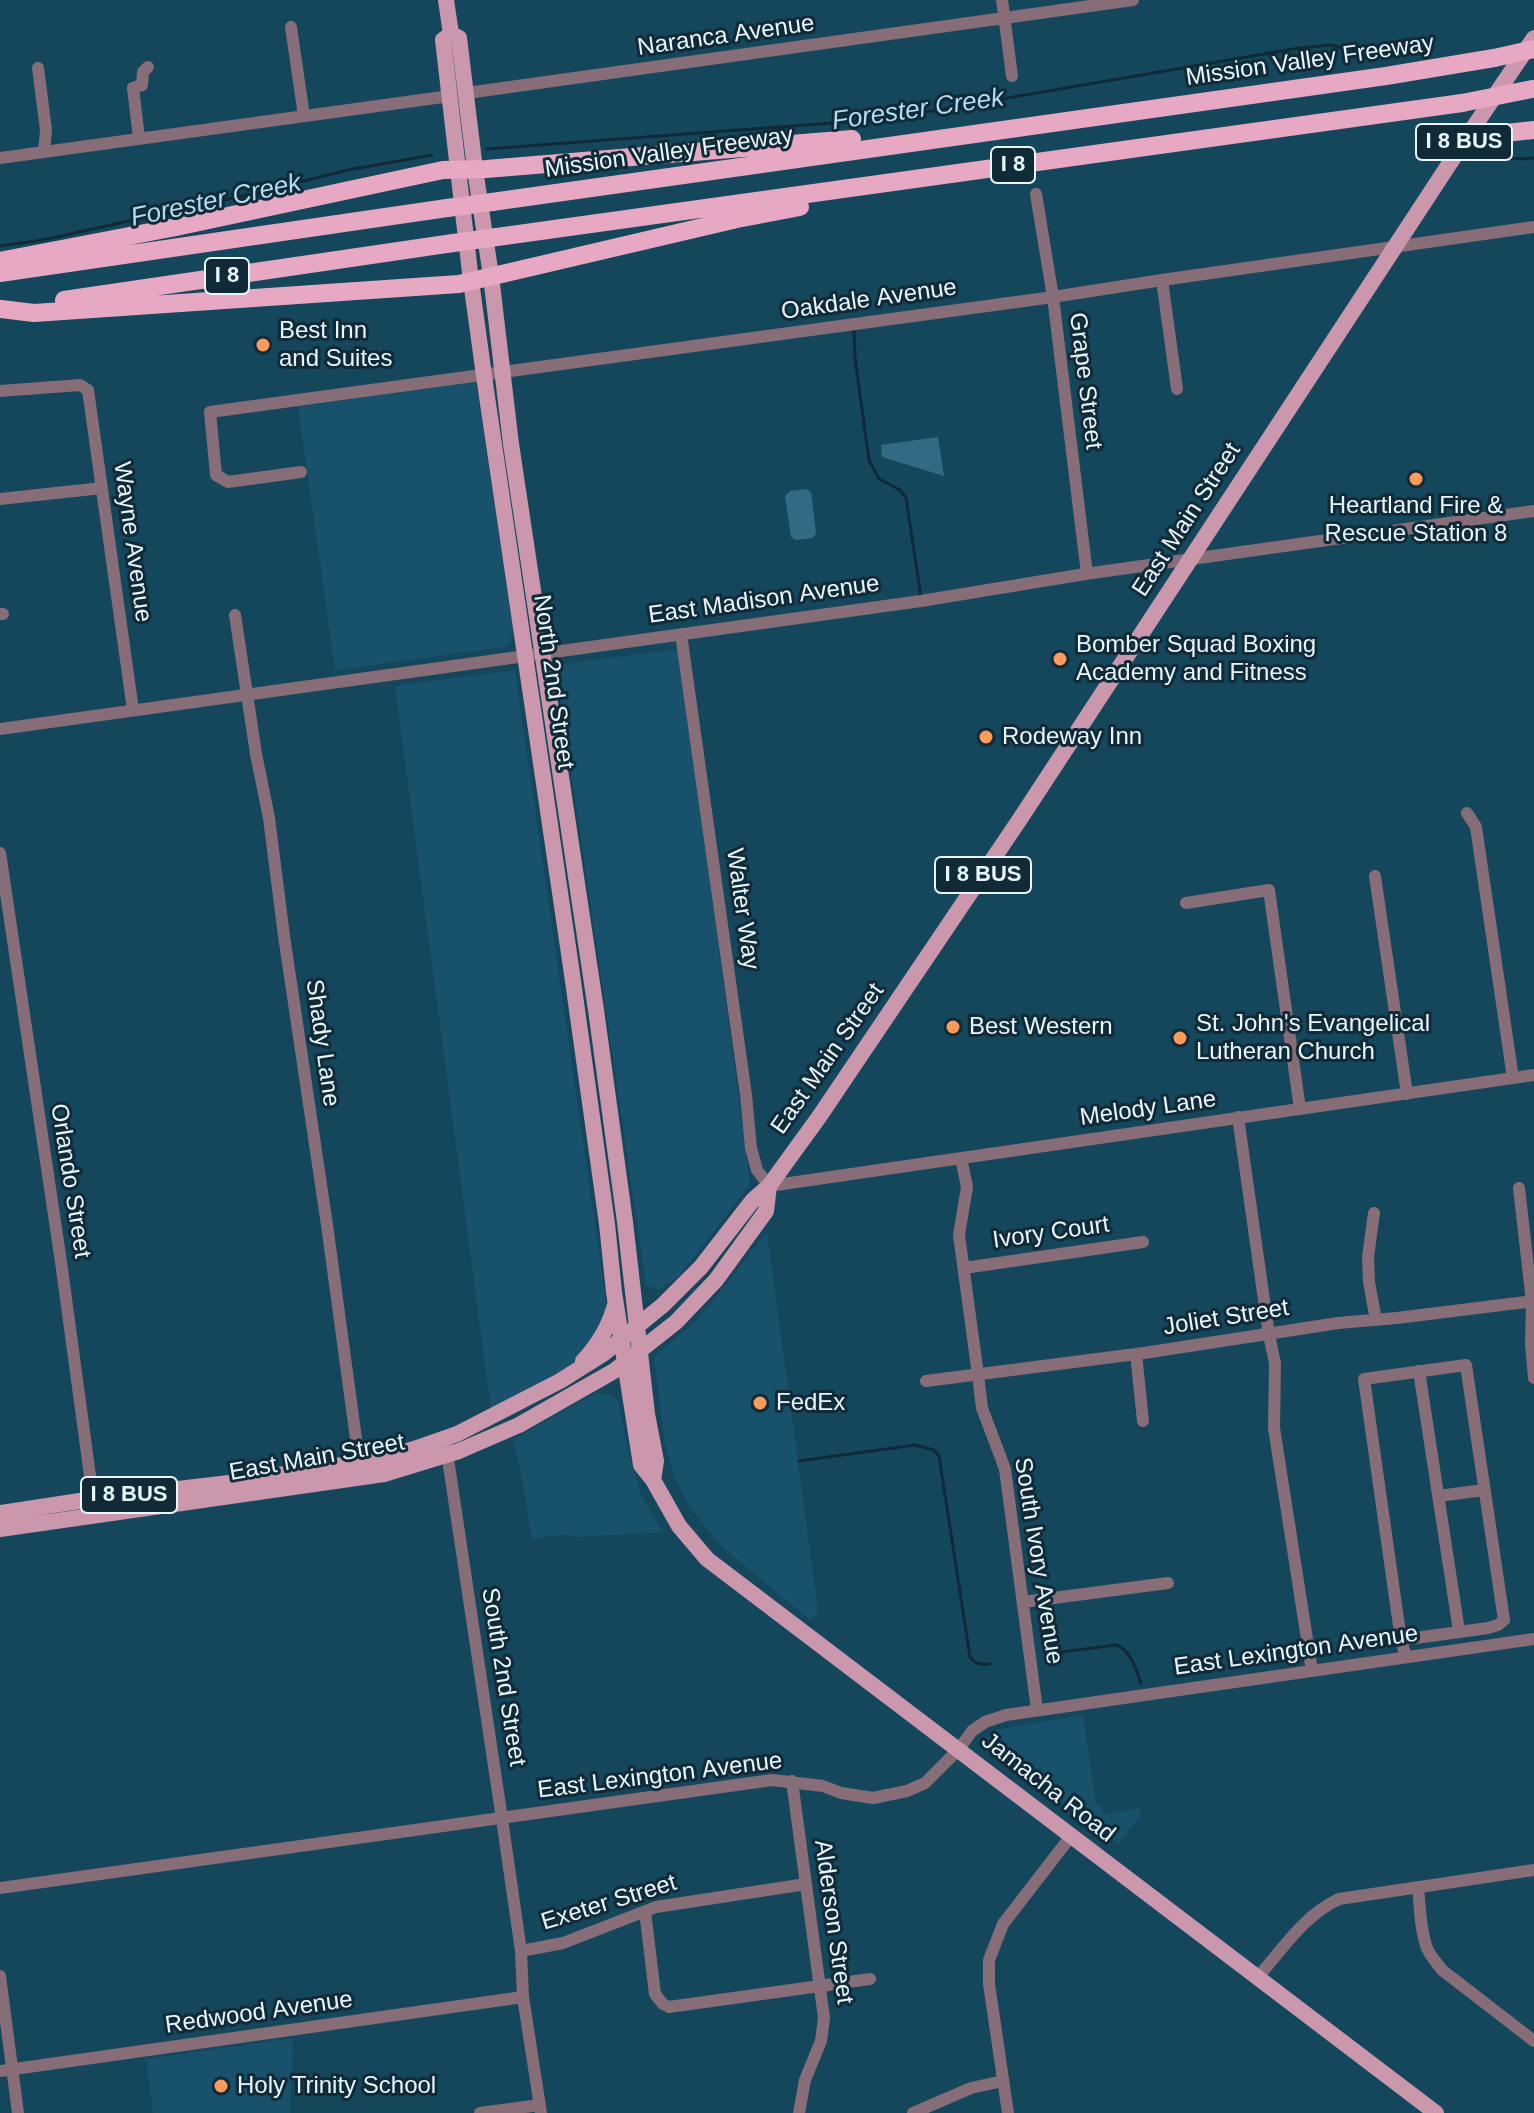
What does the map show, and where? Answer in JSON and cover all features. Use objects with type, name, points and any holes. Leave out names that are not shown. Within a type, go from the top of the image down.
[{"type":"highway","name":"Mission Valley Freeway","points":[[0,273],[1386,76],[1534,49]]},
{"type":"highway","name":"I 8","points":[[1,309],[1462,103],[1533,89]]},
{"type":"highway","points":[[1467,137],[1534,130]]},
{"type":"highway","points":[[0,261],[443,170],[898,135],[935,138]]},
{"type":"highway","points":[[1,309],[34,313],[459,284],[737,219],[960,173]]},
{"type":"main road","name":"North 2nd Street","points":[[446,0],[451,34]]},
{"type":"main road","name":"North 2nd Street","points":[[451,34],[443,40],[445,50],[451,57],[458,87],[467,169],[471,281],[571,967],[621,1340]]},
{"type":"main road","name":"North 2nd Street","points":[[451,34],[459,38],[458,95],[473,148],[467,169],[491,276],[512,455],[571,839],[638,1326]]},
{"type":"main road","name":"East Main Street","points":[[446,1447],[572,1374],[621,1340],[701,1267],[753,1200],[769,1186],[964,903],[1534,38]]},
{"type":"main road","points":[[547,811],[552,812],[564,826],[571,839]]},
{"type":"main road","points":[[571,967],[580,979],[591,982]]},
{"type":"main road","points":[[581,1038],[590,1058],[598,1068],[602,1068]]},
{"type":"main road","points":[[585,1073],[607,1103]]},
{"type":"main road","name":"East Main Street","points":[[0,1513],[94,1507],[360,1470],[384,1474],[446,1447],[519,1425],[597,1382],[676,1322],[716,1280],[766,1211],[769,1186]]},
{"type":"main road","points":[[632,1289],[638,1298],[651,1302],[668,1300]]},
{"type":"main road","points":[[572,1374],[604,1335],[616,1302]]},
{"type":"main road","name":"Jamacha Road","points":[[638,1326],[647,1414],[656,1461],[653,1480]]},
{"type":"main road","name":"Jamacha Road","points":[[621,1340],[641,1465],[679,1526],[707,1559],[1436,2113]]},
{"type":"main road","points":[[597,1382],[610,1385],[630,1397]]},
{"type":"main road","name":"East Main Street","points":[[0,1529],[94,1507]]},
{"type":"street","points":[[1002,0],[1012,76]]},
{"type":"street","name":"Naranca Avenue","points":[[0,158],[1133,0]]},
{"type":"street","points":[[291,27],[304,116]]},
{"type":"street","points":[[139,138],[133,88],[142,85],[143,72],[148,67]]},
{"type":"street","points":[[38,68],[46,130],[44,152]]},
{"type":"street","name":"Grape Street","points":[[1036,194],[1053,297],[1087,574]]},
{"type":"street","name":"Oakdale Avenue","points":[[301,472],[228,482],[216,475],[210,412],[1053,297],[1534,227]]},
{"type":"street","points":[[1162,280],[1177,389]]},
{"type":"street","name":"Wayne Avenue","points":[[0,391],[80,385],[88,390],[133,710]]},
{"type":"street","points":[[0,499],[102,488]]},
{"type":"street","name":"East Madison Avenue","points":[[0,729],[921,601],[1087,574],[1534,511]]},
{"type":"street","name":"Shady Lane","points":[[235,615],[269,818],[360,1470]]},
{"type":"street","name":"Walter Way","points":[[681,634],[751,1148],[757,1170],[769,1186]]},
{"type":"street","points":[[1467,813],[1476,827],[1513,1078]]},
{"type":"street","name":"Orlando Street","points":[[0,853],[94,1507]]},
{"type":"street","points":[[1375,876],[1407,1094]]},
{"type":"street","points":[[1186,903],[1269,890],[1300,1109]]},
{"type":"street","name":"Melody Lane","points":[[769,1186],[1534,1075]]},
{"type":"street","points":[[1238,1117],[1275,1363],[1274,1428],[1312,1671]]},
{"type":"street","name":"South Ivory Avenue","points":[[961,1158],[967,1187],[959,1235],[982,1408],[1005,1469],[1037,1710]]},
{"type":"street","points":[[1519,1188],[1533,1302],[1531,1344],[1534,1378]]},
{"type":"street","points":[[1374,1213],[1368,1257],[1376,1320]]},
{"type":"street","name":"Ivory Court","points":[[964,1268],[1143,1242]]},
{"type":"street","name":"Joliet Street","points":[[926,1381],[1136,1354],[1338,1323],[1533,1302]]},
{"type":"street","points":[[1136,1354],[1143,1421]]},
{"type":"street","points":[[1401,1640],[1498,1625],[1504,1620],[1466,1365],[1364,1379],[1401,1640],[1406,1657]]},
{"type":"street","points":[[1419,1371],[1459,1631]]},
{"type":"street","name":"South 2nd Street","points":[[446,1447],[521,1951],[523,1997],[540,2109]]},
{"type":"street","points":[[1438,1496],[1484,1490]]},
{"type":"street","points":[[1023,1602],[1168,1583]]},
{"type":"street","name":"East Lexington Avenue","points":[[0,1888],[772,1780],[823,1786],[841,1793],[873,1798],[907,1791],[925,1783],[959,1749],[972,1731],[985,1722],[1006,1715],[1406,1657],[1533,1644]]},
{"type":"street","name":"Alderson Street","points":[[792,1781],[824,2018],[821,2041],[805,2080],[799,2113]]},
{"type":"street","points":[[1008,2113],[989,1984],[989,1960],[1003,1924],[1071,1836]]},
{"type":"street","points":[[1257,1978],[1310,1916],[1327,1905],[1354,1895],[1534,1870]]},
{"type":"street","name":"Exeter Street","points":[[521,1951],[563,1943],[656,1907],[806,1884]]},
{"type":"street","points":[[1418,1887],[1423,1936],[1428,1951],[1442,1970],[1534,2041]]},
{"type":"street","points":[[645,1911],[655,1994],[669,2007],[870,1979]]},
{"type":"street","points":[[0,1976],[6,2070],[18,2113]]},
{"type":"street","name":"Redwood Avenue","points":[[6,2070],[523,1997]]},
{"type":"street","points":[[913,2113],[971,2088],[1003,2081]]},
{"type":"street","points":[[480,2113],[540,2109]]},
{"type":"shaded area","points":[[476,382],[513,633],[510,642],[504,647],[335,670],[298,407]]},
{"type":"shaded area","points":[[938,437],[944,476],[882,457],[881,445]]},
{"type":"shaded area","points":[[806,489],[811,492],[816,533],[813,538],[796,540],[791,537],[785,496],[790,491]]},
{"type":"shaded area","points":[[679,649],[750,1184],[679,1276],[659,1290],[646,1285],[556,665]]},
{"type":"shaded area","points":[[515,670],[610,1329],[591,1355],[491,1409],[395,686]]},
{"type":"shaded area","points":[[767,1232],[818,1611],[811,1621],[719,1544],[690,1507],[676,1481],[665,1445],[654,1357],[699,1318]]},
{"type":"shaded area","points":[[596,1393],[612,1395],[618,1400],[630,1460],[643,1499],[663,1532],[577,1537],[566,1534],[532,1539],[519,1462],[512,1440]]},
{"type":"shaded area","points":[[1083,1715],[1096,1805],[1101,1806],[1104,1815],[1140,1808],[1141,1814],[1119,1844],[991,1754],[989,1748],[987,1738],[995,1730]]},
{"type":"shaded area","name":"Holy Trinity School","points":[[293,2038],[290,2113],[153,2113],[146,2059]]},
{"type":"waterway","name":"Forester Creek","points":[[487,149],[885,119],[1299,48],[1331,45],[1347,49]]},
{"type":"waterway","name":"Forester Creek","points":[[1486,152],[1510,158],[1534,158]]},
{"type":"waterway","name":"Forester Creek","points":[[0,246],[43,240],[348,170],[432,155]]},
{"type":"waterway","points":[[854,329],[869,460],[879,479],[900,490],[906,498],[921,597]]},
{"type":"waterway","points":[[799,1461],[915,1445],[934,1450],[939,1456],[970,1657],[978,1664],[990,1664]]},
{"type":"waterway","points":[[1046,1654],[1116,1645],[1129,1656],[1141,1683]]},
{"type":"place","name":"Best Inn and Suites","points":[[263,345]]},
{"type":"place","name":"Heartland Fire & Rescue Station 8","points":[[1416,479]]},
{"type":"place","name":"Bomber Squad Boxing Academy and Fitness","points":[[1060,659]]},
{"type":"place","name":"Rodeway Inn","points":[[986,737]]},
{"type":"place","name":"Best Western","points":[[953,1027]]},
{"type":"place","name":"St. John's Evangelical Lutheran Church","points":[[1180,1038]]},
{"type":"place","name":"FedEx","points":[[760,1403]]},
{"type":"place","name":"Holy Trinity School","points":[[221,2086]]}]
